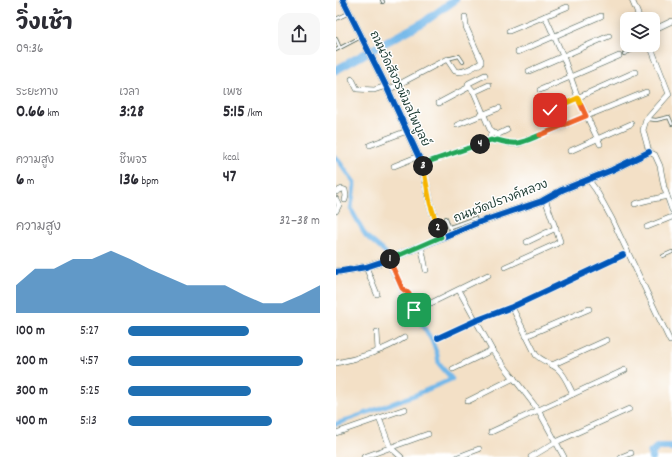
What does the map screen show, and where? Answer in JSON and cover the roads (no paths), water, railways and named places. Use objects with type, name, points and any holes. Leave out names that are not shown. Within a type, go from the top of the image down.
[{"type":"street","name":"ถนนวัดสังวรพิมลไพบูลย์","points":[[343,0],[364,40],[419,156],[430,203],[441,237]]},
{"type":"street","points":[[632,0],[637,12]]},
{"type":"street","points":[[509,31],[567,7]]},
{"type":"street","points":[[352,79],[357,89],[374,90],[387,88],[447,59],[455,72],[468,70],[481,63],[482,60],[466,27],[465,16]]},
{"type":"street","points":[[545,16],[563,56],[569,77],[598,142]]},
{"type":"street","points":[[518,52],[601,16]]},
{"type":"street","points":[[660,27],[672,21]]},
{"type":"street","points":[[529,71],[610,36]]},
{"type":"street","points":[[653,52],[671,94],[648,119],[644,130],[649,152],[655,155],[660,166],[672,210]]},
{"type":"street","points":[[540,90],[621,55]]},
{"type":"street","points":[[550,110],[635,72]]},
{"type":"street","points":[[439,103],[469,87],[469,83],[485,75]]},
{"type":"street","points":[[474,92],[489,85]]},
{"type":"street","points":[[469,87],[474,92],[495,136],[507,143],[518,144],[646,92]]},
{"type":"street","points":[[457,125],[499,108]]},
{"type":"street","points":[[570,151],[598,142],[631,124]]},
{"type":"street","points":[[422,164],[491,140],[494,141],[495,136],[506,130]]},
{"type":"street","points":[[370,145],[407,131]]},
{"type":"street","name":"ถนนวัดปรางค์หลวง","points":[[336,272],[366,267],[390,259],[441,237],[451,230],[545,200],[649,152]]},
{"type":"street","points":[[394,166],[419,156]]},
{"type":"street","points":[[588,179],[596,190],[612,219],[670,341]]},
{"type":"street","points":[[336,192],[342,189],[345,190],[345,200]]},
{"type":"street","points":[[634,204],[648,199],[655,200],[667,196]]},
{"type":"street","points":[[336,199],[339,204],[336,211]]},
{"type":"street","points":[[505,267],[559,242],[560,238],[545,200]]},
{"type":"street","points":[[647,227],[672,217]]},
{"type":"street","points":[[527,242],[556,228]]},
{"type":"street","points":[[422,245],[426,270]]},
{"type":"street","points":[[438,338],[475,321],[512,307],[622,255]]},
{"type":"street","points":[[366,267],[377,294]]},
{"type":"street","points":[[431,303],[488,276]]},
{"type":"street","points":[[459,290],[492,350],[539,411],[564,457]]},
{"type":"street","points":[[512,307],[536,355],[541,360],[559,369],[573,394]]},
{"type":"street","points":[[526,336],[589,309]]},
{"type":"street","points":[[376,332],[378,350]]},
{"type":"street","points":[[336,363],[357,358],[391,346],[404,338]]},
{"type":"street","points":[[552,365],[607,340]]},
{"type":"street","points":[[453,369],[492,350]]},
{"type":"street","points":[[491,432],[625,370]]},
{"type":"street","points":[[468,401],[514,378]]},
{"type":"street","points":[[336,433],[405,409]]},
{"type":"street","points":[[531,457],[556,442],[629,409]]},
{"type":"street","points":[[379,418],[390,447],[401,457]]},
{"type":"street","points":[[364,457],[428,434]]},
{"type":"street","points":[[458,457],[479,449]]},
{"type":"street","points":[[621,457],[630,453]]},
{"type":"lane","points":[[336,19],[350,13]]},
{"type":"lane","points":[[336,39],[340,48]]},
{"type":"lane","points":[[336,50],[364,40]]},
{"type":"lane","points":[[621,55],[628,52]]},
{"type":"lane","points":[[447,59],[460,56],[463,62]]},
{"type":"lane","points":[[648,119],[656,120],[672,115]]},
{"type":"lane","points":[[668,117],[672,124]]},
{"type":"lane","points":[[446,218],[451,230],[474,218]]},
{"type":"lane","points":[[663,256],[672,252]]},
{"type":"waterway","points":[[336,70],[424,22],[455,0]]},
{"type":"waterway","points":[[336,157],[354,182],[351,209],[366,236],[386,253],[401,283],[412,296],[419,318],[432,341],[439,364],[452,379],[415,395],[336,424]]},
{"type":"waterway","points":[[652,457],[651,453],[658,447],[672,447]]}]
